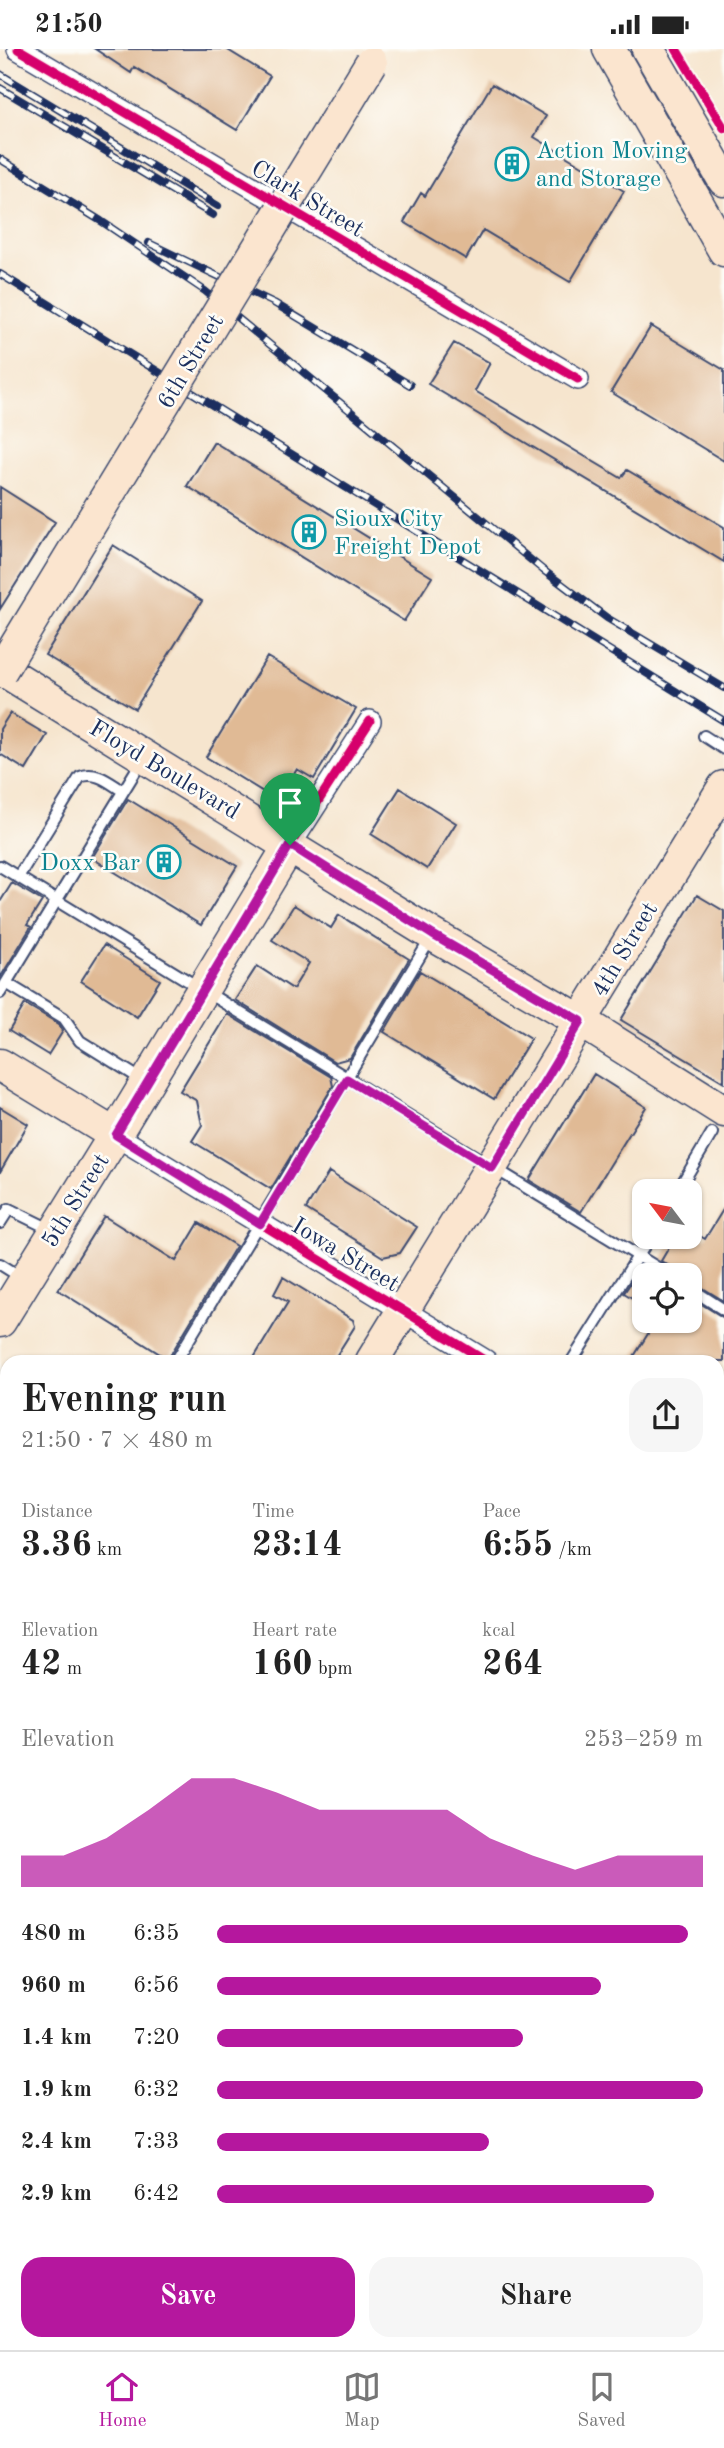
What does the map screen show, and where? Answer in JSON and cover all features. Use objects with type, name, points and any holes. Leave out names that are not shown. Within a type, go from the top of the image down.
[{"type":"main road","points":[[609,49],[724,250]]},
{"type":"main road","points":[[648,49],[724,180]]},
{"type":"main road","name":"6th Street","points":[[0,670],[375,56]]},
{"type":"main road","name":"Floyd Boulevard","points":[[0,670],[145,756],[433,935],[581,1021],[715,1115]]},
{"type":"main road","name":"4th Street","points":[[376,1355],[724,787]]},
{"type":"main road","name":"5th Street","points":[[0,1321],[13,1272],[54,1231],[116,1135],[290,845]]},
{"type":"main road","name":"Iowa Street","points":[[0,1065],[116,1135]]},
{"type":"street","name":"Clark Street","points":[[18,49],[578,379]]},
{"type":"street","name":"5th Street","points":[[290,845],[370,721]]},
{"type":"street","name":"Iowa Street","points":[[116,1135],[476,1355]]},
{"type":"lane","points":[[704,736],[724,749]]},
{"type":"lane","points":[[145,756],[3,988],[64,1018],[80,1041],[147,1083]]},
{"type":"lane","points":[[18,877],[80,777],[88,773],[98,776],[123,791]]},
{"type":"lane","points":[[0,866],[651,1263]]},
{"type":"lane","points":[[180,1355],[433,935]]},
{"type":"lane","points":[[683,1179],[715,1115]]},
{"type":"lane","points":[[0,1223],[9,1209],[54,1231]]},
{"type":"lane","points":[[576,1355],[643,1249]]},
{"type":"lane","points":[[702,1296],[724,1310]]},
{"type":"building","points":[[95,49],[226,49],[270,76],[237,130],[134,67],[131,73]]},
{"type":"building","name":"Action Moving and Storage","points":[[492,84],[546,116],[534,137],[624,191],[570,282],[483,230],[466,259],[404,222],[421,193],[425,196]]},
{"type":"building","points":[[651,326],[724,370],[724,461],[611,392]]},
{"type":"building","points":[[454,343],[490,363],[475,391],[621,478],[627,470],[724,527],[724,562],[428,384]]},
{"type":"building","name":"Sioux City Freight Depot","points":[[214,442],[432,577],[404,621],[187,486]]},
{"type":"building","points":[[0,487],[55,522],[0,609]]},
{"type":"building","points":[[113,545],[202,601],[135,709],[45,655]]},
{"type":"building","points":[[267,657],[356,709],[314,779],[297,769],[278,801],[206,757]]},
{"type":"building","points":[[10,713],[47,735],[26,770],[0,754],[0,729]]},
{"type":"building","points":[[400,788],[456,823],[427,869],[371,834]]},
{"type":"building","name":"Doxx Bar","points":[[128,799],[237,866],[201,925],[92,858]]},
{"type":"building","points":[[12,883],[42,901],[27,925],[31,927],[0,978],[0,902]]},
{"type":"building","points":[[697,895],[724,911],[724,1082],[621,1020]]},
{"type":"building","points":[[294,905],[331,928],[339,915],[409,959],[350,1058],[335,1062],[235,1000],[257,966],[293,989],[309,963],[272,940]]},
{"type":"building","points":[[104,945],[160,980],[137,1017],[81,981]]},
{"type":"building","points":[[420,971],[531,1038],[494,1099],[384,1032]]},
{"type":"building","points":[[25,1004],[59,1024],[63,1031],[48,1055],[9,1031]]},
{"type":"building","points":[[227,1014],[331,1077],[333,1086],[271,1189],[192,1141],[202,1125],[197,1101],[180,1091]]},
{"type":"building","points":[[594,1074],[646,1107],[581,1212],[529,1180]]},
{"type":"building","points":[[0,1107],[28,1124],[0,1172]]},
{"type":"building","points":[[329,1172],[417,1227],[400,1253],[383,1257],[306,1209]]},
{"type":"building","points":[[724,1208],[724,1301],[702,1287],[702,1263],[661,1261],[668,1249],[702,1249],[702,1237],[705,1239]]},
{"type":"building","points":[[104,1216],[176,1261],[199,1223],[236,1246],[170,1355],[162,1355],[58,1290]]},
{"type":"building","points":[[283,1277],[353,1320],[355,1326],[337,1355],[256,1355],[288,1302],[274,1294]]},
{"type":"building","points":[[632,1281],[632,1298],[624,1293]]},
{"type":"building","points":[[702,1304],[724,1318],[724,1355],[635,1355],[648,1333],[702,1333]]},
{"type":"railway","points":[[0,74],[218,206]]},
{"type":"railway","points":[[0,88],[213,215]]},
{"type":"railway","points":[[0,159],[101,221],[205,291],[543,570],[607,618],[724,688]]},
{"type":"railway","points":[[149,243],[274,303],[410,385]]},
{"type":"railway","points":[[0,274],[724,721]]},
{"type":"cycle path","points":[[18,49],[578,379]]},
{"type":"cycle path","points":[[676,49],[724,128]]},
{"type":"cycle path","points":[[370,721],[290,845],[115,1135],[476,1355]]},
{"type":"place","name":"Action Moving and Storage","points":[[512,164]]},
{"type":"place","name":"Sioux City Freight Depot","points":[[309,532]]},
{"type":"place","name":"Doxx Bar","points":[[164,862]]},
{"type":"route","points":[[290,845],[433,935],[581,1021],[492,1168],[347,1079],[260,1224],[116,1135],[290,845]]}]
